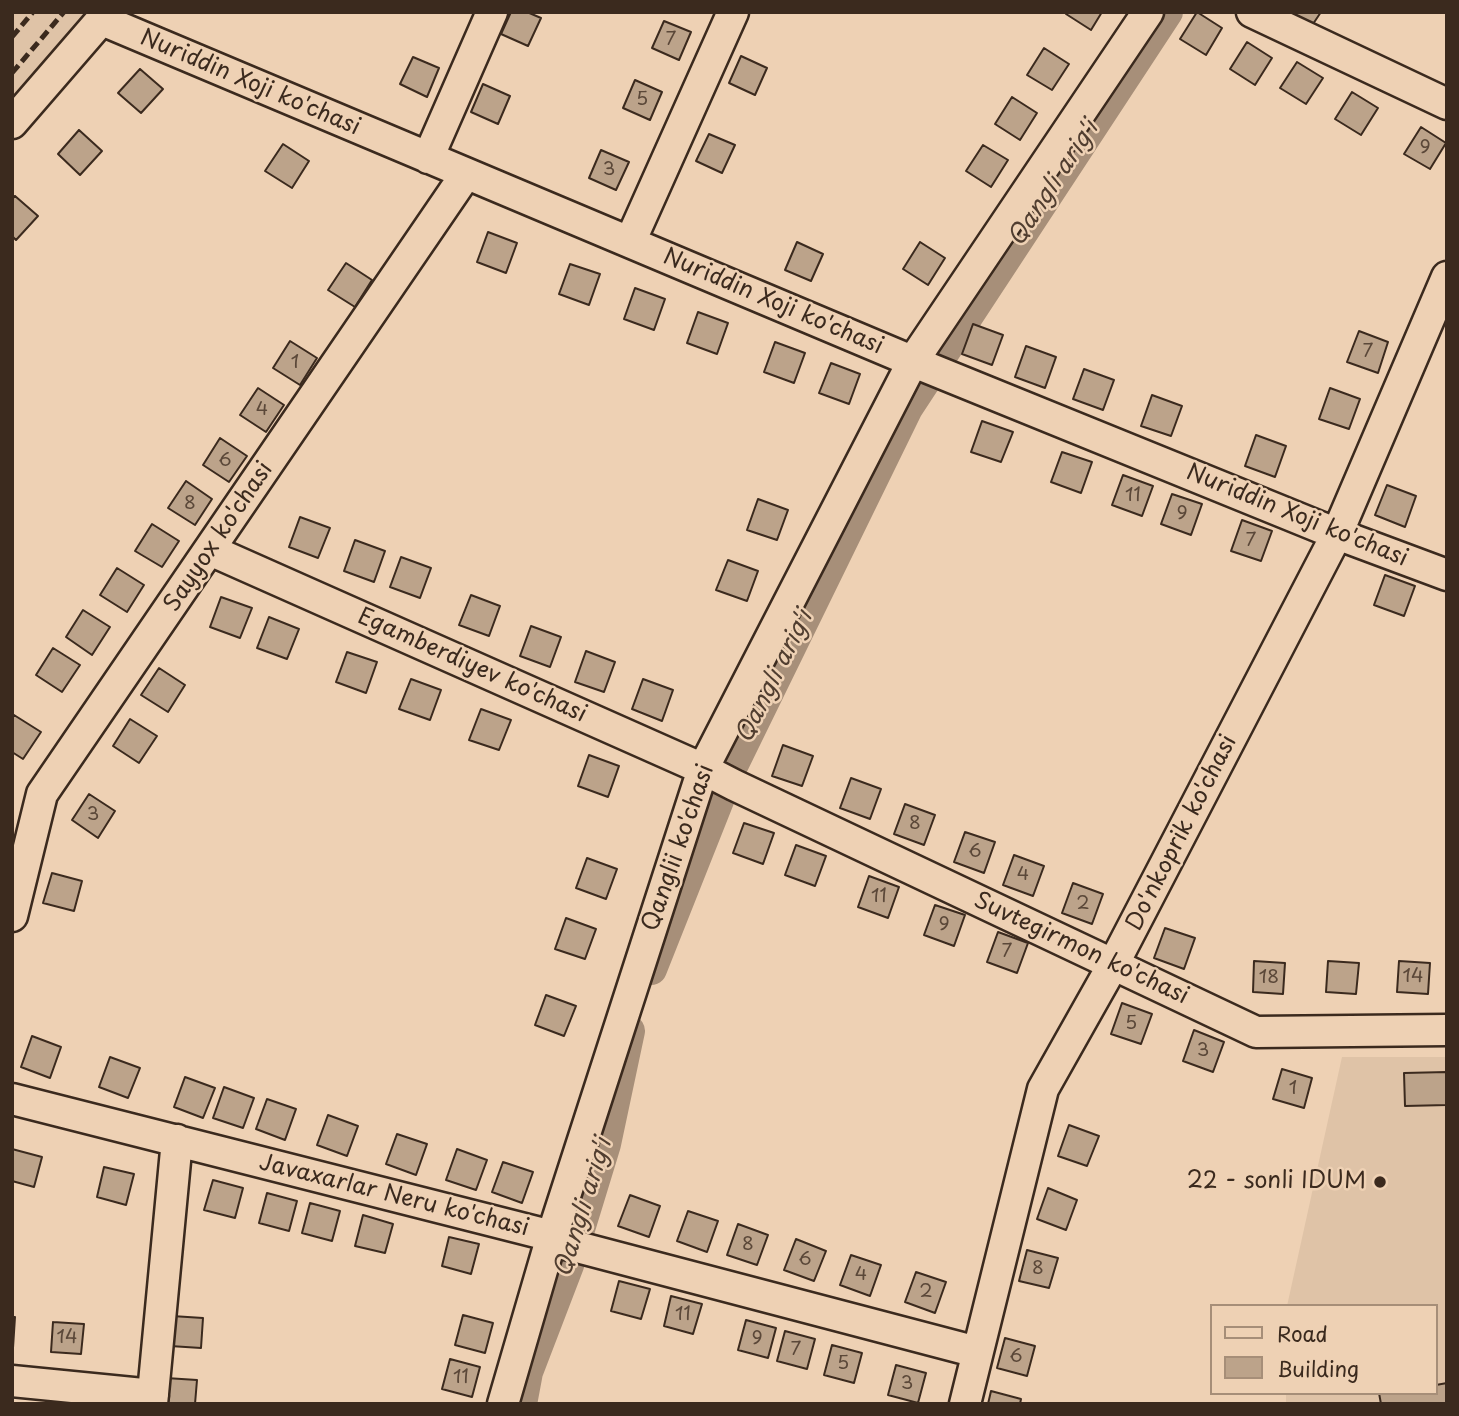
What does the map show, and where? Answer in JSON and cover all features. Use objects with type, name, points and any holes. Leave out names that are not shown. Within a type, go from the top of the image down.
[{"type":"street","points":[[428,158],[492,12]]},
{"type":"street","points":[[630,242],[733,12]]},
{"type":"street","name":"Qanglii ko'chasi","points":[[503,1404],[567,1243],[718,777],[928,367],[1148,12]]},
{"type":"street","points":[[1252,12],[1447,104]]},
{"type":"street","points":[[12,124],[105,16]]},
{"type":"street","name":"Nuriddin Xoji ko'chasi","points":[[105,16],[428,158],[928,367],[1337,534],[1447,575]]},
{"type":"street","name":"Sayyox ko'chasi","points":[[12,916],[42,794],[466,174]]},
{"type":"street","name":"Do'nkoprik ko'chasi","points":[[965,1404],[1043,1089],[1114,963],[1337,534],[1447,277]]},
{"type":"street","name":"Egamberdiyev ko'chasi","points":[[210,550],[718,777]]},
{"type":"street","name":"Suvtegirmon ko'chasi","points":[[718,777],[1256,1032],[1447,1030]]},
{"type":"street","name":"Javaxarlar Neru ko'chasi","points":[[12,1099],[177,1140],[977,1352]]},
{"type":"street","points":[[12,1381],[152,1400],[177,1140]]},
{"type":"shaded area","points":[[12,12],[93,12],[12,105]]},
{"type":"shaded area","name":"22 - sonli IDUM","points":[[1342,1057],[1447,1057],[1447,1404],[1286,1404],[1286,1395],[1438,1395],[1438,1304],[1287,1304]]},
{"type":"building","points":[[511,12],[527,12],[541,18],[528,46],[501,34]]},
{"type":"building","points":[[1102,12],[1091,30],[1066,14]]},
{"type":"building","points":[[1197,12],[1222,28],[1206,55],[1180,39]]},
{"type":"building","points":[[1287,12],[1321,12],[1311,27]]},
{"type":"building","points":[[664,21],[691,32],[679,60],[652,48]]},
{"type":"building","points":[[1247,42],[1272,58],[1255,85],[1230,69]]},
{"type":"building","points":[[1044,48],[1069,64],[1052,90],[1027,75]]},
{"type":"building","points":[[741,56],[767,68],[755,95],[729,83]]},
{"type":"building","points":[[413,57],[439,68],[427,97],[400,84]]},
{"type":"building","points":[[1297,62],[1323,78],[1306,104],[1280,88]]},
{"type":"building","points":[[140,69],[163,89],[141,113],[118,93]]},
{"type":"building","points":[[635,80],[662,92],[650,120],[623,108]]},
{"type":"building","points":[[483,84],[510,96],[498,124],[471,112]]},
{"type":"building","points":[[1352,92],[1378,108],[1361,135],[1335,119]]},
{"type":"building","points":[[1012,97],[1037,113],[1020,140],[995,124]]},
{"type":"building","points":[[1421,127],[1446,143],[1430,169],[1404,154]]},
{"type":"building","points":[[79,130],[102,151],[80,175],[58,154]]},
{"type":"building","points":[[709,134],[735,145],[722,173],[696,161]]},
{"type":"building","points":[[283,144],[309,161],[292,188],[265,171]]},
{"type":"building","points":[[983,145],[1008,160],[991,187],[966,171]]},
{"type":"building","points":[[601,150],[629,162],[616,190],[589,178]]},
{"type":"building","points":[[15,196],[38,216],[16,240],[12,236],[12,199]]},
{"type":"building","points":[[488,232],[517,243],[506,273],[477,262]]},
{"type":"building","points":[[797,242],[823,254],[811,281],[785,270]]},
{"type":"building","points":[[920,242],[945,258],[928,285],[903,269]]},
{"type":"building","points":[[346,263],[372,280],[355,307],[328,290]]},
{"type":"building","points":[[570,264],[600,274],[589,305],[559,294]]},
{"type":"building","points":[[635,288],[665,299],[654,330],[624,319]]},
{"type":"building","points":[[698,312],[728,323],[717,354],[687,343]]},
{"type":"building","points":[[973,324],[1003,335],[992,365],[962,354]]},
{"type":"building","points":[[1359,331],[1388,342],[1378,373],[1347,362]]},
{"type":"building","points":[[290,341],[317,358],[300,385],[273,368]]},
{"type":"building","points":[[775,342],[805,353],[794,383],[764,372]]},
{"type":"building","points":[[1026,346],[1056,357],[1045,388],[1015,377]]},
{"type":"building","points":[[831,363],[860,374],[849,404],[819,393]]},
{"type":"building","points":[[1084,369],[1114,380],[1103,410],[1073,399]]},
{"type":"building","points":[[258,388],[284,405],[266,432],[240,415]]},
{"type":"building","points":[[1330,388],[1360,399],[1349,429],[1319,419]]},
{"type":"building","points":[[1152,395],[1182,406],[1171,436],[1141,426]]},
{"type":"building","points":[[982,421],[1013,432],[1001,462],[971,452]]},
{"type":"building","points":[[1256,435],[1286,446],[1275,477],[1245,466]]},
{"type":"building","points":[[220,438],[247,456],[229,482],[203,465]]},
{"type":"building","points":[[1062,452],[1092,462],[1081,493],[1051,482]]},
{"type":"building","points":[[1123,475],[1153,486],[1142,516],[1112,505]]},
{"type":"building","points":[[186,481],[212,499],[195,525],[168,508]]},
{"type":"building","points":[[1387,485],[1416,496],[1405,527],[1375,515]]},
{"type":"building","points":[[1172,494],[1202,504],[1191,535],[1161,524]]},
{"type":"building","points":[[758,499],[788,510],[777,540],[747,530]]},
{"type":"building","points":[[300,517],[330,528],[318,558],[289,547]]},
{"type":"building","points":[[1242,520],[1272,531],[1261,561],[1231,551]]},
{"type":"building","points":[[152,524],[179,541],[162,567],[135,551]]},
{"type":"building","points":[[355,540],[385,551],[374,582],[344,571]]},
{"type":"building","points":[[401,557],[431,568],[420,598],[390,587]]},
{"type":"building","points":[[728,560],[758,571],[747,601],[716,590]]},
{"type":"building","points":[[117,568],[144,585],[127,612],[100,595]]},
{"type":"building","points":[[1385,575],[1415,586],[1404,616],[1374,605]]},
{"type":"building","points":[[471,595],[500,606],[489,636],[459,625]]},
{"type":"building","points":[[221,597],[252,608],[240,638],[210,627]]},
{"type":"building","points":[[83,610],[110,627],[92,655],[66,637]]},
{"type":"building","points":[[269,617],[299,629],[287,659],[257,648]]},
{"type":"building","points":[[531,626],[561,637],[550,667],[520,656]]},
{"type":"building","points":[[53,648],[80,665],[62,692],[36,675]]},
{"type":"building","points":[[586,651],[615,662],[604,692],[575,682]]},
{"type":"building","points":[[347,652],[377,662],[366,693],[336,682]]},
{"type":"building","points":[[159,668],[185,685],[168,712],[141,695]]},
{"type":"building","points":[[411,679],[441,690],[430,720],[399,709]]},
{"type":"building","points":[[643,679],[673,690],[662,721],[632,709]]},
{"type":"building","points":[[481,709],[511,720],[499,750],[469,740]]},
{"type":"building","points":[[14,715],[41,732],[23,759],[12,752]]},
{"type":"building","points":[[130,719],[157,736],[139,763],[113,746]]},
{"type":"building","points":[[783,745],[813,756],[802,786],[772,776]]},
{"type":"building","points":[[589,755],[619,766],[608,797],[578,786]]},
{"type":"building","points":[[851,778],[881,789],[870,819],[840,808]]},
{"type":"building","points":[[89,794],[115,811],[98,838],[72,820]]},
{"type":"building","points":[[905,804],[935,815],[924,845],[894,834]]},
{"type":"building","points":[[744,823],[774,833],[763,864],[733,853]]},
{"type":"building","points":[[965,832],[995,842],[984,873],[954,862]]},
{"type":"building","points":[[796,845],[826,856],[815,886],[785,875]]},
{"type":"building","points":[[1014,855],[1044,866],[1033,896],[1003,885]]},
{"type":"building","points":[[587,858],[617,869],[606,899],[576,888]]},
{"type":"building","points":[[52,873],[82,881],[74,911],[43,903]]},
{"type":"building","points":[[869,876],[899,887],[888,918],[858,907]]},
{"type":"building","points":[[1073,883],[1103,894],[1092,924],[1062,913]]},
{"type":"building","points":[[935,905],[965,915],[954,946],[924,935]]},
{"type":"building","points":[[566,918],[596,929],[585,959],[555,949]]},
{"type":"building","points":[[1165,928],[1195,938],[1184,969],[1154,958]]},
{"type":"building","points":[[998,932],[1028,943],[1017,973],[987,962]]},
{"type":"building","points":[[1254,961],[1285,963],[1283,994],[1253,992]]},
{"type":"building","points":[[1328,961],[1359,963],[1356,994],[1326,992]]},
{"type":"building","points":[[1399,961],[1430,963],[1428,994],[1397,992]]},
{"type":"building","points":[[546,995],[576,1006],[564,1036],[535,1025]]},
{"type":"building","points":[[1122,1003],[1152,1014],[1141,1044],[1111,1034]]},
{"type":"building","points":[[1194,1030],[1224,1042],[1213,1072],[1183,1061]]},
{"type":"building","points":[[32,1036],[61,1047],[50,1078],[21,1067]]},
{"type":"building","points":[[110,1057],[140,1068],[128,1098],[99,1087]]},
{"type":"building","points":[[1282,1069],[1312,1078],[1304,1108],[1273,1099]]},
{"type":"building","points":[[1447,1072],[1447,1105],[1405,1106],[1404,1073]]},
{"type":"building","points":[[185,1077],[215,1088],[203,1118],[174,1107]]},
{"type":"building","points":[[224,1087],[254,1098],[243,1128],[213,1118]]},
{"type":"building","points":[[267,1099],[296,1109],[285,1140],[256,1129]]},
{"type":"building","points":[[328,1115],[358,1126],[347,1156],[317,1145]]},
{"type":"building","points":[[1069,1125],[1099,1136],[1087,1166],[1058,1156]]},
{"type":"building","points":[[397,1134],[427,1144],[416,1175],[386,1164]]},
{"type":"building","points":[[12,1149],[42,1157],[34,1187],[12,1181]]},
{"type":"building","points":[[457,1149],[487,1160],[476,1190],[446,1180]]},
{"type":"building","points":[[503,1162],[533,1172],[522,1203],[492,1192]]},
{"type":"building","points":[[104,1167],[134,1174],[126,1205],[97,1197]]},
{"type":"building","points":[[213,1180],[243,1188],[235,1218],[204,1210]]},
{"type":"building","points":[[1048,1188],[1077,1200],[1066,1230],[1037,1219]]},
{"type":"building","points":[[267,1193],[297,1201],[289,1231],[259,1223]]},
{"type":"building","points":[[630,1195],[660,1206],[649,1237],[618,1226]]},
{"type":"building","points":[[310,1203],[340,1211],[332,1241],[302,1233]]},
{"type":"building","points":[[688,1211],[718,1221],[707,1252],[677,1241]]},
{"type":"building","points":[[363,1215],[393,1224],[385,1253],[355,1246]]},
{"type":"building","points":[[738,1224],[768,1235],[757,1265],[727,1255]]},
{"type":"building","points":[[449,1237],[479,1244],[471,1274],[442,1266]]},
{"type":"building","points":[[796,1239],[826,1251],[814,1281],[784,1270]]},
{"type":"building","points":[[1027,1250],[1058,1258],[1049,1288],[1019,1281]]},
{"type":"building","points":[[851,1255],[881,1265],[870,1296],[840,1285]]},
{"type":"building","points":[[916,1272],[946,1282],[935,1313],[905,1302]]},
{"type":"building","points":[[619,1281],[650,1289],[641,1319],[611,1311]]},
{"type":"building","points":[[671,1296],[702,1304],[693,1334],[664,1326]]},
{"type":"building","points":[[463,1315],[493,1323],[485,1353],[455,1345]]},
{"type":"building","points":[[172,1316],[203,1318],[201,1348],[170,1346]]},
{"type":"building","points":[[12,1317],[15,1317],[13,1348],[12,1348]]},
{"type":"building","points":[[746,1320],[776,1328],[768,1358],[738,1350]]},
{"type":"building","points":[[53,1322],[84,1324],[81,1354],[51,1352]]},
{"type":"building","points":[[785,1331],[815,1339],[807,1369],[777,1361]]},
{"type":"building","points":[[1005,1338],[1035,1346],[1027,1376],[997,1368]]},
{"type":"building","points":[[832,1345],[862,1353],[854,1383],[824,1375]]},
{"type":"building","points":[[450,1359],[480,1367],[472,1397],[442,1389]]},
{"type":"building","points":[[896,1365],[926,1373],[918,1403],[888,1395]]},
{"type":"building","points":[[166,1378],[197,1380],[195,1404],[164,1404]]},
{"type":"building","points":[[1447,1383],[1447,1404],[1381,1404],[1379,1395],[1438,1395],[1438,1385]]},
{"type":"building","points":[[991,1391],[1021,1399],[1020,1404],[988,1404]]},
{"type":"waterway","name":"Qangli arig'i","points":[[651,969],[730,770],[907,408],[1167,12]]},
{"type":"waterway","name":"Qangli arig'i","points":[[521,1404],[527,1372],[568,1265],[605,1144],[629,1031]]},
{"type":"railway","points":[[12,37],[33,12]]},
{"type":"railway","points":[[12,73],[64,12]]},
{"type":"place","name":"22 - sonli IDUM","points":[[1380,1182]]}]
